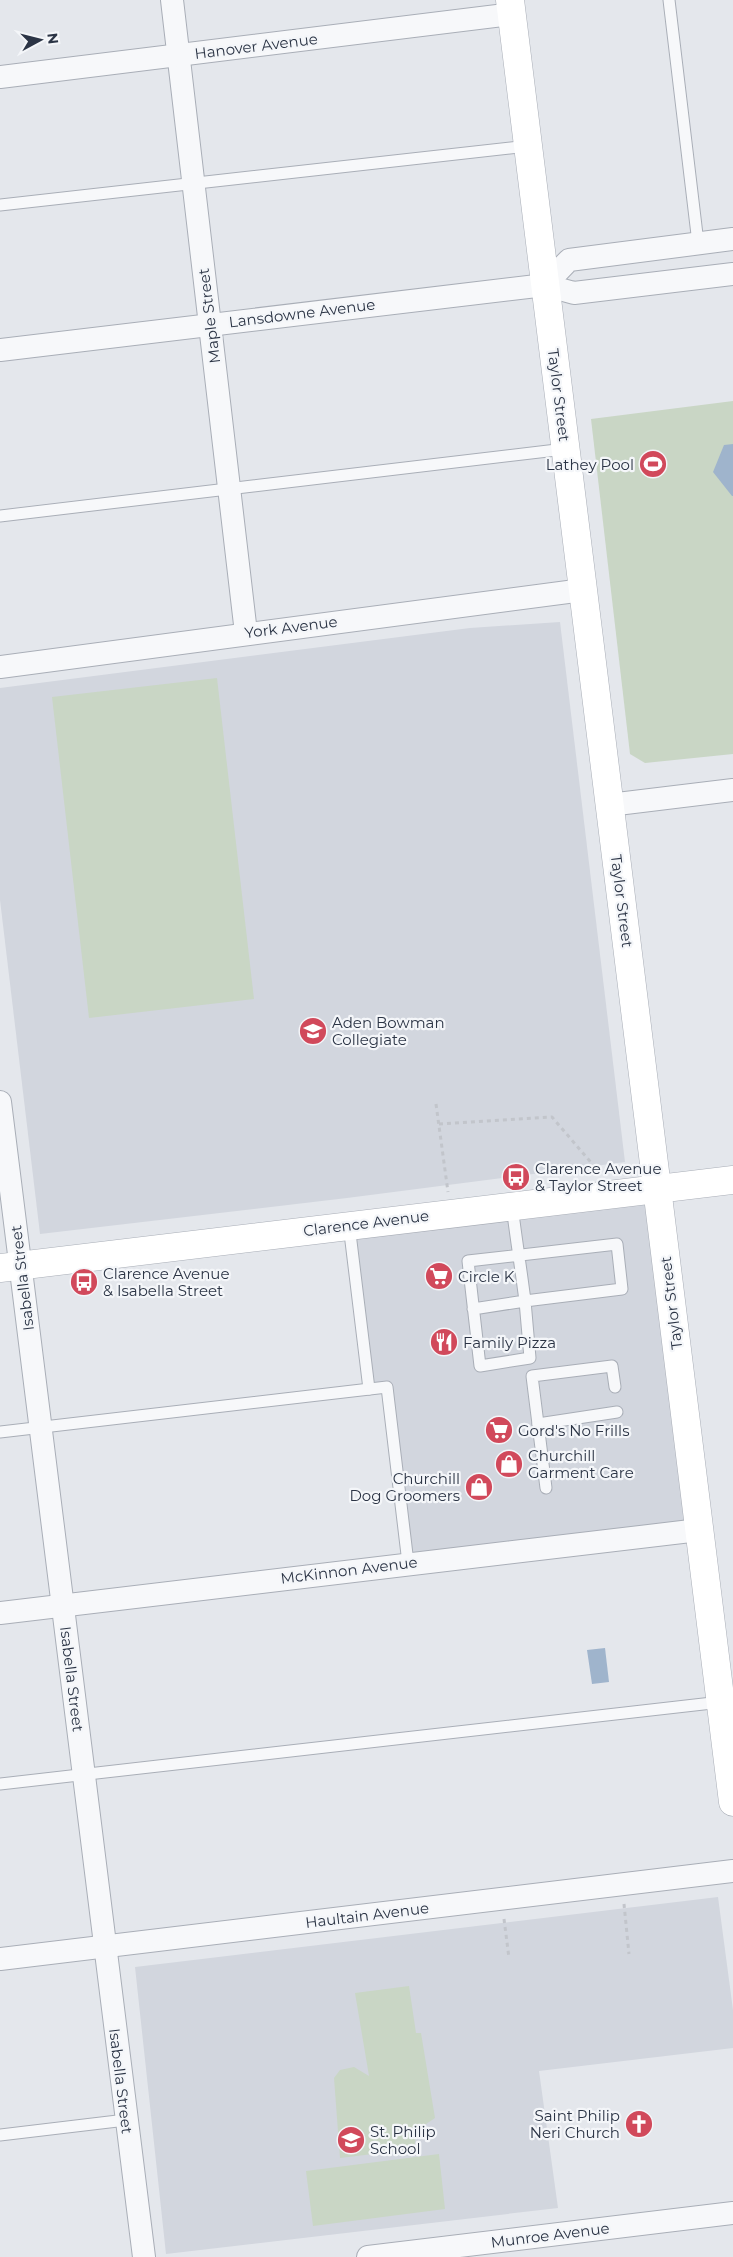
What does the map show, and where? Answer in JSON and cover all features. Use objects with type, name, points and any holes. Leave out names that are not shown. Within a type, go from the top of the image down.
[{"type":"main road","name":"Taylor Street","points":[[511,7],[699,1530],[725,1668],[720,1702],[733,1802]]},
{"type":"main road","name":"Clarence Avenue","points":[[10,1266],[733,1180]]},
{"type":"street","name":"Maple Street","points":[[172,0],[246,633]]},
{"type":"street","name":"Hanover Avenue","points":[[0,77],[178,56],[511,7]]},
{"type":"street","points":[[545,285],[569,260],[733,239]]},
{"type":"street","name":"Lansdowne Avenue","points":[[0,350],[545,285],[574,293],[733,274]]},
{"type":"street","name":"York Avenue","points":[[0,667],[583,590]]},
{"type":"street","points":[[609,805],[733,790]]},
{"type":"street","name":"Isabella Street","points":[[1,1113],[10,1266],[40,1427],[144,2257]]},
{"type":"street","name":"McKinnon Avenue","points":[[0,1613],[408,1563],[699,1530]]},
{"type":"street","name":"Haultain Avenue","points":[[0,1959],[733,1871]]},
{"type":"street","name":"Munroe Avenue","points":[[368,2257],[733,2213]]},
{"type":"lane","points":[[669,0],[698,244]]},
{"type":"lane","points":[[0,205],[528,146]]},
{"type":"lane","points":[[0,516],[566,449]]},
{"type":"lane","points":[[512,1206],[525,1301],[546,1488]]},
{"type":"lane","points":[[348,1225],[369,1389]]},
{"type":"lane","points":[[473,1308],[622,1288],[618,1244],[468,1261],[473,1308],[480,1366],[530,1358]]},
{"type":"lane","points":[[532,1376],[612,1366],[615,1387]]},
{"type":"lane","points":[[0,1432],[388,1387],[408,1563]]},
{"type":"lane","points":[[538,1424],[617,1412]]},
{"type":"lane","points":[[0,1784],[720,1702]]},
{"type":"lane","points":[[0,2135],[126,2120]]},
{"type":"path","points":[[436,1104],[448,1192]]},
{"type":"path","points":[[440,1124],[552,1117],[601,1173]]},
{"type":"path","points":[[623,1901],[629,1954]]},
{"type":"path","points":[[503,1915],[509,1958]]},
{"type":"shaded area","name":"Aden Bowman Collegiate","points":[[560,622],[625,1162],[347,1198],[40,1234],[0,900],[0,688],[470,628]]},
{"type":"shaded area","points":[[645,1198],[699,1530],[408,1563],[388,1387],[369,1389],[349,1225]]},
{"type":"shaded area","name":"St. Philip School","points":[[718,1897],[733,2010],[733,2048],[539,2071],[558,2208],[166,2254],[135,1967]]},
{"type":"green space","points":[[733,401],[733,754],[645,763],[630,754],[591,419]]},
{"type":"green space","points":[[217,678],[254,999],[89,1018],[52,697]]},
{"type":"green space","points":[[409,1986],[416,2033],[421,2033],[435,2118],[417,2130],[414,2149],[340,2158],[334,2078],[340,2070],[354,2067],[369,2076],[355,1993]]},
{"type":"green space","points":[[439,2154],[445,2209],[313,2226],[306,2171]]},
{"type":"water","points":[[733,444],[732,496],[713,472],[724,445]]},
{"type":"water","points":[[605,1648],[609,1682],[592,1684],[587,1650]]},
{"type":"place","name":"Lathey Pool","points":[[653,464]]},
{"type":"place","name":"Aden Bowman Collegiate","points":[[313,1031]]},
{"type":"place","name":"Clarence Avenue & Taylor Street","points":[[516,1177]]},
{"type":"place","name":"Circle K","points":[[439,1276]]},
{"type":"place","name":"Clarence Avenue & Isabella Street","points":[[84,1282]]},
{"type":"place","name":"Family Pizza","points":[[444,1342]]},
{"type":"place","name":"Gord's No Frills","points":[[499,1430]]},
{"type":"place","name":"Churchill Garment Care","points":[[509,1464]]},
{"type":"place","name":"Churchill Dog Groomers","points":[[479,1487]]},
{"type":"place","name":"Saint Philip Neri Church","points":[[639,2124]]},
{"type":"place","name":"St. Philip School","points":[[351,2140]]}]
